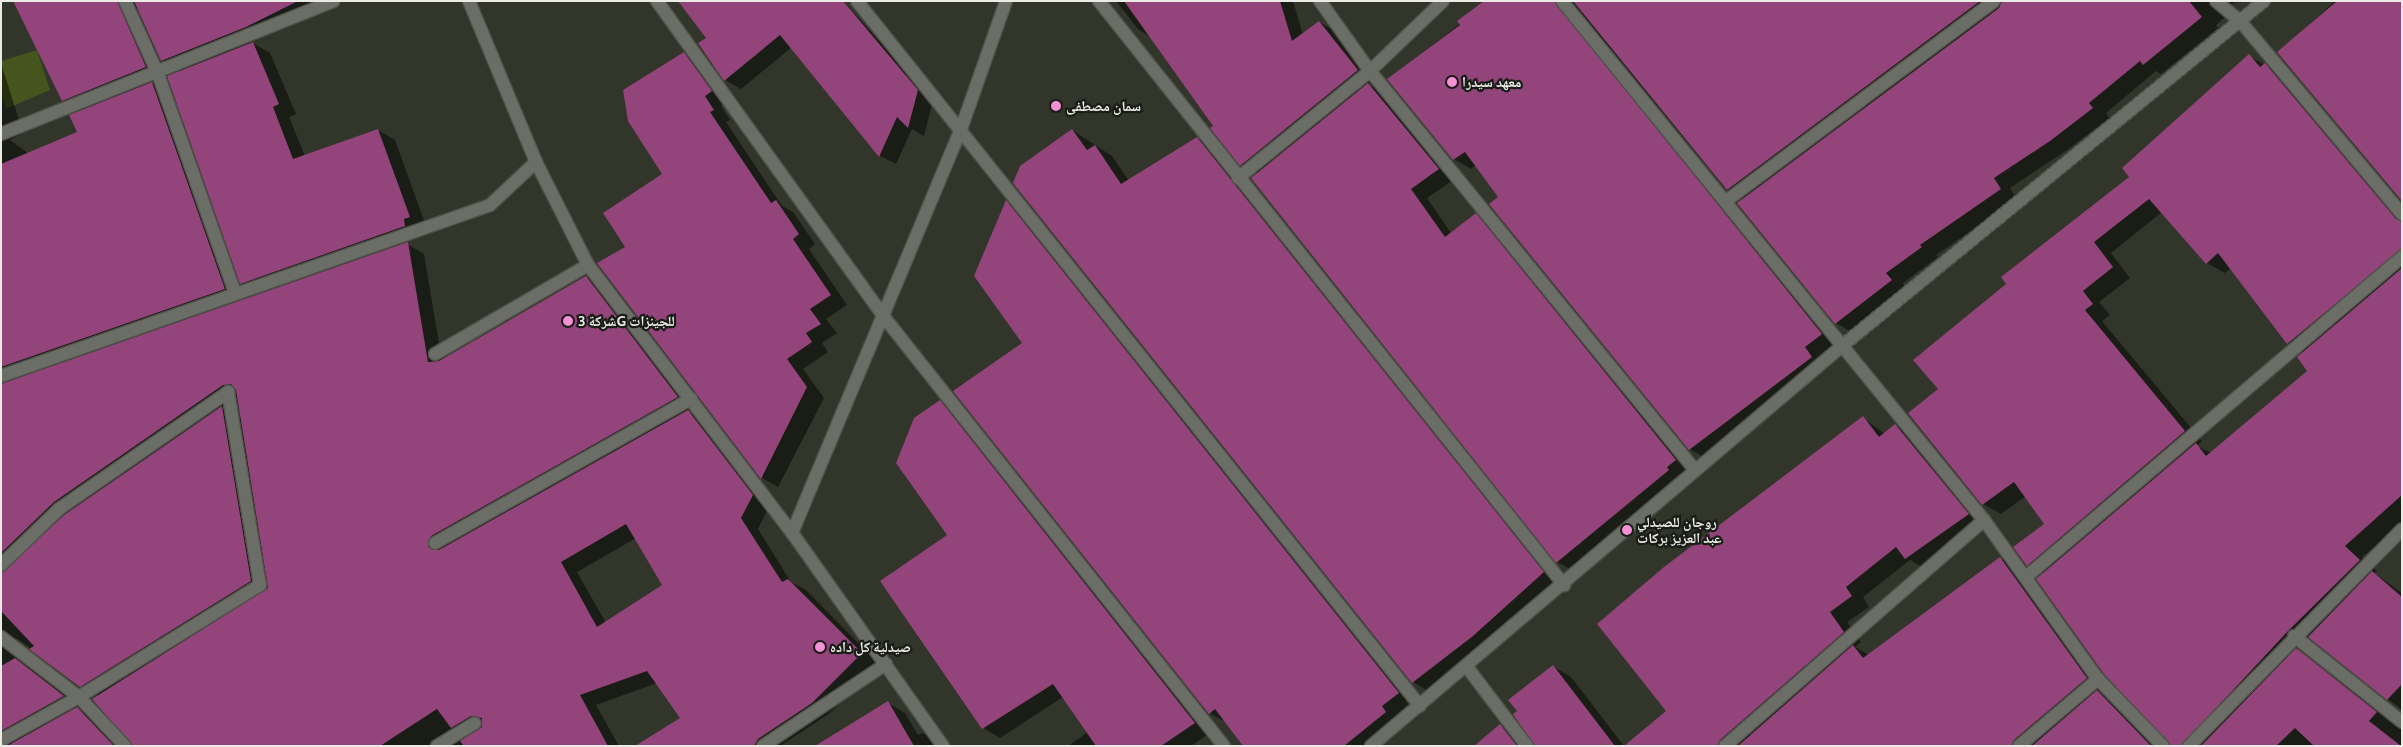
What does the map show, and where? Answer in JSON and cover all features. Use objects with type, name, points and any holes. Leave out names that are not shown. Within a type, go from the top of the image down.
[{"type":"street","points":[[126,1],[158,74],[235,292]]},
{"type":"street","points":[[1,134],[158,74],[333,1]]},
{"type":"street","points":[[469,1],[536,162],[588,265],[792,533],[943,746]]},
{"type":"street","points":[[657,1],[884,317],[1224,746]]},
{"type":"street","points":[[857,1],[1420,706]]},
{"type":"street","points":[[792,533],[884,317],[961,129],[1006,1]]},
{"type":"street","points":[[1099,1],[1238,178],[1564,585]]},
{"type":"street","points":[[1320,1],[1370,71],[1695,470]]},
{"type":"street","points":[[1238,178],[1370,71],[1443,1]]},
{"type":"street","points":[[1562,1],[1984,520],[2098,679],[2163,746]]},
{"type":"street","points":[[1726,201],[1994,1]]},
{"type":"street","points":[[2216,1],[2240,22],[2402,214]]},
{"type":"street","points":[[1372,746],[1564,585],[1695,470],[1842,346],[2264,1]]},
{"type":"street","points":[[1,376],[235,292],[490,204],[536,162]]},
{"type":"street","points":[[2026,577],[2402,257]]},
{"type":"street","points":[[435,354],[588,265]]},
{"type":"street","points":[[1,565],[59,509],[228,392],[260,585],[80,697],[1,740]]},
{"type":"street","points":[[435,543],[691,399]]},
{"type":"street","points":[[1725,746],[1984,520]]},
{"type":"street","points":[[2189,746],[2294,636],[2401,533]]},
{"type":"street","points":[[2294,636],[2402,722]]},
{"type":"street","points":[[1,637],[80,697],[125,746]]},
{"type":"street","points":[[763,746],[886,664]]},
{"type":"street","points":[[1467,667],[1527,746]]},
{"type":"street","points":[[2019,746],[2098,679]]},
{"type":"street","points":[[437,746],[475,723]]},
{"type":"green space","points":[[37,50],[50,90],[6,109],[1,93],[1,61]]},
{"type":"building","points":[[13,1],[117,1],[146,67],[62,101]]},
{"type":"building","points":[[134,1],[298,1],[246,27],[161,61]]},
{"type":"building","points":[[678,1],[843,1],[918,90],[908,128],[897,117],[879,157],[780,35],[724,81],[698,43],[706,38]]},
{"type":"building","points":[[1124,1],[1280,1],[1292,41],[1319,21],[1358,70],[1240,166],[1210,128],[1213,126]]},
{"type":"building","points":[[1484,1],[1554,1],[1822,334],[1805,347],[1812,357],[1689,450],[1489,204],[1498,197],[1465,152],[1453,160],[1387,79],[1460,25],[1457,21]]},
{"type":"building","points":[[1573,1],[1980,1],[1727,190]]},
{"type":"building","points":[[2002,1],[2189,1],[2202,17],[2143,65],[2140,61],[2089,103],[2093,108],[2050,141],[1994,178],[2001,189],[1920,245],[1922,247],[1886,273],[1892,280],[1835,324],[1737,203],[1999,8]]},
{"type":"building","points":[[2337,1],[2402,1],[2402,201],[2277,52]]},
{"type":"building","points":[[253,42],[279,104],[273,107],[293,159],[378,129],[410,217],[404,219],[405,226],[240,284],[167,76]]},
{"type":"building","points":[[684,52],[712,91],[705,96],[714,110],[710,112],[771,203],[776,200],[799,234],[793,239],[831,295],[810,309],[821,324],[806,333],[812,342],[787,359],[807,387],[761,479],[597,263],[625,247],[603,213],[662,174],[628,121],[623,90]]},
{"type":"building","points":[[2249,54],[2260,67],[2265,63],[2396,219],[2402,222],[2402,249],[2287,344],[2218,253],[2206,264],[2149,199],[2094,242],[2113,267],[2083,291],[2093,304],[2085,310],[2185,431],[2027,566],[2013,547],[2044,524],[2014,482],[1982,505],[1908,413],[1938,389],[1913,360],[2006,284],[2001,277],[2129,177],[2122,168]]},
{"type":"building","points":[[152,82],[225,289],[1,367],[1,164],[77,132],[69,115]]},
{"type":"building","points":[[1368,83],[1439,169],[1411,189],[1445,237],[1476,213],[1676,460],[1667,467],[1669,470],[1556,563],[1251,178]]},
{"type":"building","points":[[1072,129],[1087,150],[1095,145],[1121,184],[1197,137],[1544,572],[1473,636],[1412,683],[1013,183],[1020,166]]},
{"type":"building","points":[[1006,200],[1399,693],[1382,706],[1386,712],[1344,746],[1243,746],[1215,709],[1209,714],[953,391],[1022,343],[974,276]]},
{"type":"building","points":[[408,242],[428,362],[439,361],[586,276],[678,397],[431,536],[428,547],[439,550],[688,410],[753,495],[741,518],[782,582],[788,579],[862,653],[812,703],[758,739],[754,746],[635,746],[680,718],[647,671],[580,695],[608,746],[464,746],[460,741],[482,727],[482,718],[471,716],[451,728],[437,709],[380,746],[133,746],[92,699],[268,588],[236,390],[231,384],[223,385],[54,502],[1,553],[1,384]],"holes":[[[626,524],[662,585],[597,627],[561,562]]]},
{"type":"building","points":[[2402,268],[2402,495],[2345,546],[2360,560],[2288,631],[2181,746],[2171,746],[2104,674],[2036,579],[2196,443],[2206,456],[2307,371],[2297,357]]},
{"type":"building","points":[[940,400],[1195,723],[1161,746],[1096,746],[1053,684],[982,729],[880,581],[947,535],[896,463],[914,418]]},
{"type":"building","points":[[222,406],[251,581],[80,687],[29,649],[34,646],[1,611],[1,573],[64,515]]},
{"type":"building","points":[[1863,416],[1879,437],[1895,424],[1969,514],[1905,559],[1896,547],[1846,587],[1852,596],[1830,612],[1844,632],[1720,740],[1717,746],[1624,746],[1666,711],[1597,624],[1664,567]]},
{"type":"building","points":[[2000,557],[2087,678],[2014,740],[2011,746],[1738,746],[1853,645],[1863,658]]},
{"type":"building","points":[[2372,571],[2402,597],[2402,684],[2387,700],[2308,637]]},
{"type":"building","points":[[2296,648],[2377,712],[2369,721],[2401,746],[2314,746],[2295,728],[2276,746],[2201,746]]},
{"type":"building","points":[[15,658],[64,696],[1,731],[1,666]]},
{"type":"building","points":[[1553,665],[1615,746],[1535,746],[1513,714],[1517,711],[1508,700]]},
{"type":"building","points":[[2097,690],[2151,746],[2032,746]]},
{"type":"building","points":[[888,701],[914,746],[815,746]]},
{"type":"building","points":[[77,707],[114,746],[7,746]]},
{"type":"building","points":[[1500,724],[1517,746],[1474,746]]},
{"type":"place","name":"معهد سيدرا","points":[[1452,82]]},
{"type":"place","name":"سمان مصطفى","points":[[1056,106]]},
{"type":"place","name":"شركة 3G للجينزات","points":[[568,321]]},
{"type":"place","name":"روجان للصيدلي عبد العزيز بركات","points":[[1627,530]]},
{"type":"place","name":"صيدلية كل داده","points":[[820,647]]}]
